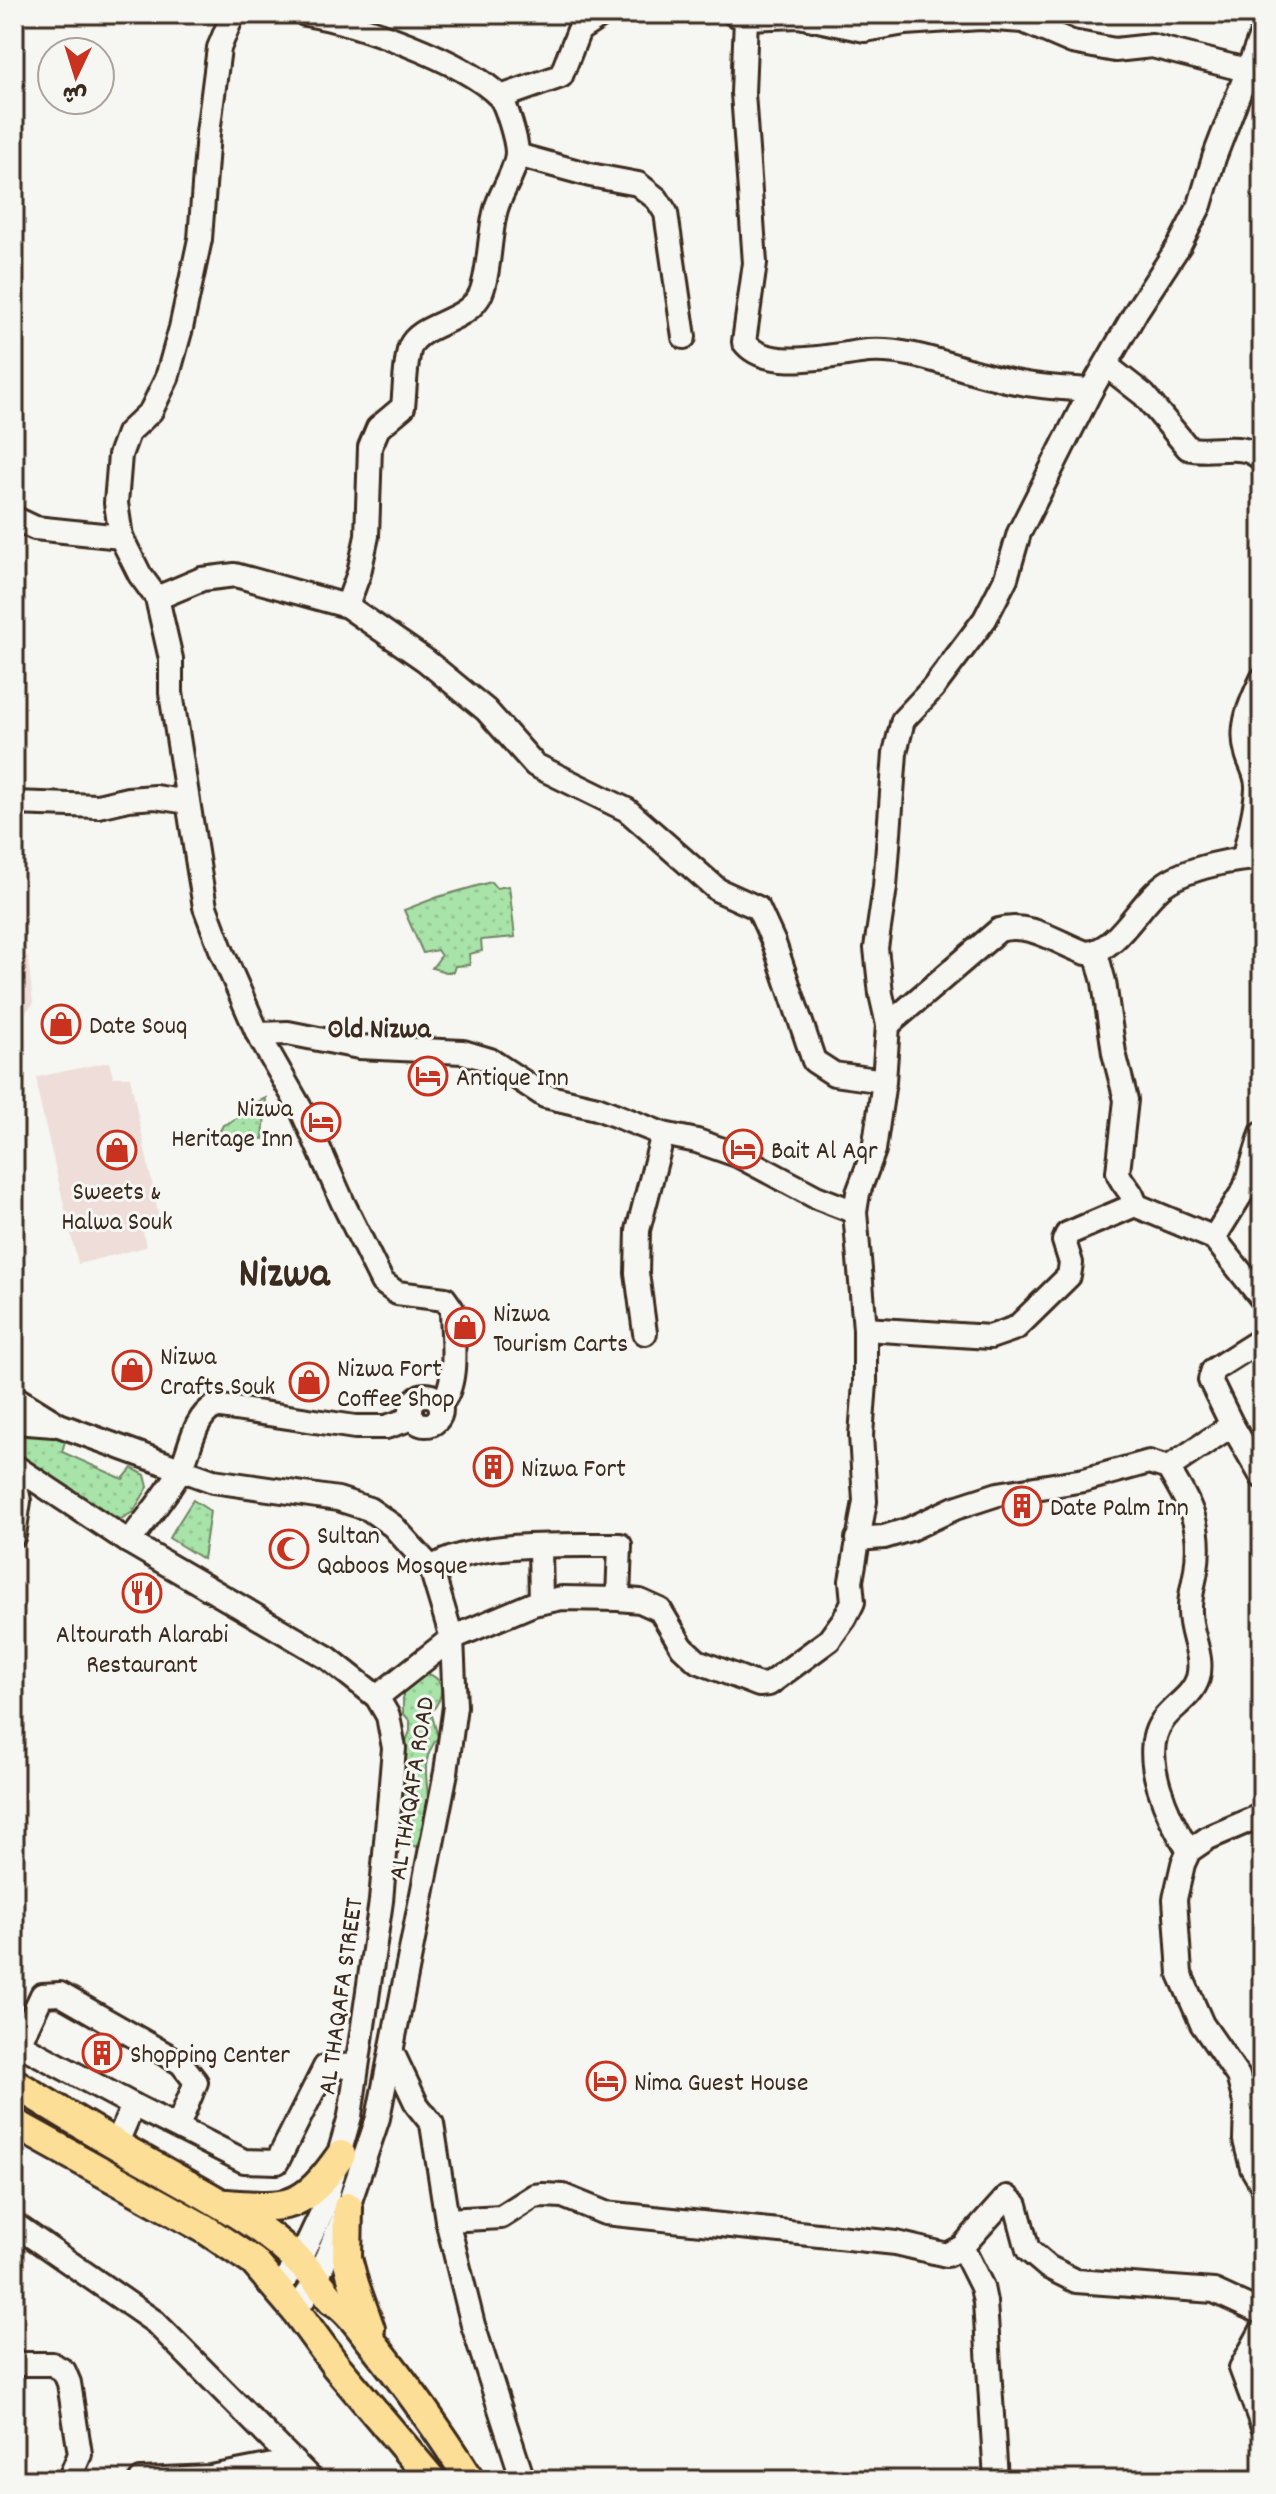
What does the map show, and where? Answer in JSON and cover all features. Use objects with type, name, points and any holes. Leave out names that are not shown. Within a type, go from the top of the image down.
[{"type":"main road","points":[[14,2083],[116,2145],[227,2204],[308,2269],[380,2352],[470,2480]]},
{"type":"main road","points":[[14,2123],[205,2229],[254,2262],[432,2480]]},
{"type":"main road","points":[[227,2204],[271,2207],[292,2204],[320,2185],[341,2155]]},
{"type":"main road","points":[[348,2207],[347,2258],[380,2352]]},
{"type":"street","points":[[129,1542],[181,1469],[196,1429],[206,1413],[215,1406],[355,1427],[386,1427],[413,1418],[411,1408],[418,1397],[433,1396],[440,1404],[447,1397],[452,1384],[452,1309],[445,1299],[397,1293],[382,1282],[303,1113],[258,1034],[222,952],[205,907],[171,693],[171,659],[157,598],[140,575],[121,537],[116,503],[120,455],[128,433],[151,411],[167,378],[181,328],[200,239],[208,133],[219,48],[233,14]]},
{"type":"street","points":[[305,14],[412,45],[468,73],[501,97],[516,140],[517,155],[496,209],[481,292],[471,307],[421,335],[411,346],[403,407],[378,428],[370,447],[367,536],[359,573],[347,606]]},
{"type":"street","points":[[501,97],[561,76],[579,30],[604,14]]},
{"type":"street","points":[[1091,390],[1029,386],[895,352],[866,351],[841,357],[802,359],[770,356],[748,347],[744,342],[755,263],[740,16],[799,15],[865,30],[905,23],[980,18],[1023,21],[1072,42],[1115,50],[1152,46],[1246,70]]},
{"type":"street","points":[[14,1466],[129,1542],[328,1658],[377,1697],[452,1638],[541,1602],[575,1598],[640,1601],[660,1610],[682,1647],[697,1661],[749,1683],[769,1684],[829,1640],[853,1602],[851,1581],[865,1501],[861,1435],[865,1329],[855,1212],[858,1193],[874,1150],[884,1081],[888,1025],[876,948],[885,887],[895,753],[903,720],[933,688],[985,619],[1006,578],[1019,533],[1091,390],[1180,244],[1200,205],[1214,158],[1262,33]]},
{"type":"street","points":[[517,155],[590,175],[638,184],[657,199],[666,213],[684,337]]},
{"type":"street","points":[[1107,366],[1144,395],[1188,448],[1242,449],[1251,451],[1262,460]]},
{"type":"street","points":[[14,518],[35,528],[121,537]]},
{"type":"street","points":[[157,598],[202,579],[235,575],[347,606],[425,660],[486,710],[535,765],[627,810],[718,890],[758,908],[774,943],[814,1061],[834,1074],[884,1081]]},
{"type":"street","points":[[888,1025],[999,930],[1012,926],[1025,928],[1086,953],[1096,953],[1109,944],[1165,884],[1185,874],[1253,858],[1258,787],[1247,753],[1245,729],[1252,699],[1262,679]]},
{"type":"street","points":[[14,803],[98,806],[155,797],[188,802]]},
{"type":"street","points":[[1096,953],[1126,1100],[1118,1172],[1120,1180],[1133,1195],[1135,1205]]},
{"type":"street","points":[[258,1034],[288,1033],[359,1047],[463,1052],[490,1060],[545,1096],[597,1108],[663,1134],[697,1141],[737,1155],[816,1197],[855,1212]]},
{"type":"street","points":[[1214,1238],[1245,1188],[1262,1133]]},
{"type":"street","points":[[645,1333],[637,1273],[638,1230],[663,1134]]},
{"type":"street","points":[[865,1329],[990,1337],[1004,1334],[1026,1319],[1069,1276],[1071,1263],[1064,1241],[1067,1234],[1135,1205],[1214,1238],[1262,1299]]},
{"type":"street","points":[[1262,1339],[1213,1370],[1210,1375],[1232,1425],[1262,1477]]},
{"type":"street","points":[[14,1397],[59,1425]]},
{"type":"street","points":[[14,1422],[59,1425]]},
{"type":"street","name":"AL THAQAFA ROAD","points":[[59,1425],[213,1481],[338,1499],[369,1509],[393,1526],[431,1568],[452,1638],[454,1717],[378,2118],[348,2207],[287,2300]]},
{"type":"street","points":[[1168,1468],[1232,1425]]},
{"type":"street","points":[[857,1539],[884,1537],[910,1529],[955,1508],[998,1494],[1084,1480],[1149,1462],[1168,1468],[1192,1509],[1198,1529],[1199,1551],[1190,1612],[1200,1666],[1193,1688],[1161,1722],[1154,1743],[1159,1788],[1166,1810],[1189,1851]]},
{"type":"street","points":[[14,1477],[19,1501],[16,1529]]},
{"type":"street","points":[[16,1529],[30,1507],[55,1494]]},
{"type":"street","points":[[431,1568],[446,1559],[475,1551],[620,1545],[618,1599]]},
{"type":"street","points":[[540,1547],[541,1602]]},
{"type":"street","name":"AL THAQAFA STREET","points":[[308,2269],[350,2116],[381,1901],[394,1748],[388,1716],[377,1697]]},
{"type":"street","points":[[1262,1815],[1208,1838],[1189,1851],[1175,1899],[1180,1974],[1202,2024],[1238,2076],[1246,2106],[1245,2140],[1252,2168],[1262,2185]]},
{"type":"street","points":[[178,2126],[196,2082],[181,2063],[60,1994],[42,1995],[16,2046],[244,2161],[277,2162],[325,2067],[357,2065]]},
{"type":"street","points":[[392,2052],[417,2105],[432,2124],[447,2220],[473,2325],[523,2480]]},
{"type":"street","points":[[378,2118],[399,2103],[417,2105]]},
{"type":"street","points":[[116,2145],[133,2105]]},
{"type":"street","points":[[447,2220],[501,2217],[534,2196],[563,2196],[605,2213],[896,2243],[947,2255],[962,2247],[1007,2197],[1016,2205],[1028,2250],[1048,2267],[1076,2281],[1214,2291],[1262,2313]]},
{"type":"street","points":[[14,2224],[155,2322],[306,2475]]},
{"type":"street","points":[[962,2247],[982,2287],[985,2302],[996,2480]]},
{"type":"street","points":[[1262,2330],[1241,2368],[1262,2425]]},
{"type":"street","points":[[14,2364],[52,2364],[64,2371],[69,2383],[80,2454],[69,2480]]},
{"type":"street","points":[[141,2480],[306,2475]]},
{"type":"shaded area","points":[[28,957],[33,1004],[20,1018],[26,1046],[14,1050],[14,960]]},
{"type":"shaded area","points":[[109,1062],[113,1077],[130,1077],[160,1223],[142,1226],[146,1247],[78,1264],[38,1094],[37,1077]]},
{"type":"green space","points":[[491,882],[496,888],[509,886],[515,937],[481,940],[482,951],[469,954],[470,965],[455,966],[453,972],[432,968],[441,956],[437,950],[423,953],[404,910]]},
{"type":"green space","points":[[266,1098],[263,1139],[247,1137],[220,1142],[219,1133],[223,1125]]},
{"type":"green space","points":[[40,1429],[65,1441],[62,1452],[123,1479],[132,1468],[145,1475],[148,1487],[133,1512],[121,1519],[106,1516],[14,1451],[17,1434]]},
{"type":"green space","points":[[193,1500],[210,1511],[203,1559],[169,1538]]},
{"type":"green space","points":[[425,1673],[437,1679],[441,1695],[431,1712],[438,1737],[426,1765],[428,1811],[416,1847],[399,1839],[394,1832],[403,1749],[410,1731],[410,1721],[403,1713],[403,1693],[410,1679]]},
{"type":"place","name":"Date Souq","points":[[61,1024]]},
{"type":"place","name":"Antique Inn","points":[[428,1076]]},
{"type":"place","name":"Nizwa Heritage Inn","points":[[321,1122]]},
{"type":"place","name":"Bait Al Aqr","points":[[743,1149]]},
{"type":"place","name":"Sweets & Halwa Souk","points":[[117,1150]]},
{"type":"place","name":"Nizwa Tourism Carts","points":[[465,1327]]},
{"type":"place","name":"Nizwa Crafts Souk","points":[[132,1370]]},
{"type":"place","name":"Nizwa Fort Coffee Shop","points":[[309,1382]]},
{"type":"place","name":"Nizwa Fort","points":[[493,1467]]},
{"type":"place","name":"Date Palm Inn","points":[[1022,1506]]},
{"type":"place","name":"Sultan Qaboos Mosque","points":[[289,1549]]},
{"type":"place","name":"Altourath Alarabi Restaurant","points":[[142,1593]]},
{"type":"place","name":"Shopping Center","points":[[102,2053]]},
{"type":"place","name":"Nima Guest House","points":[[606,2081]]},
{"type":"district","name":"Old Nizwa","points":[[379,1027]]},
{"type":"district","name":"Nizwa","points":[[284,1270]]}]
